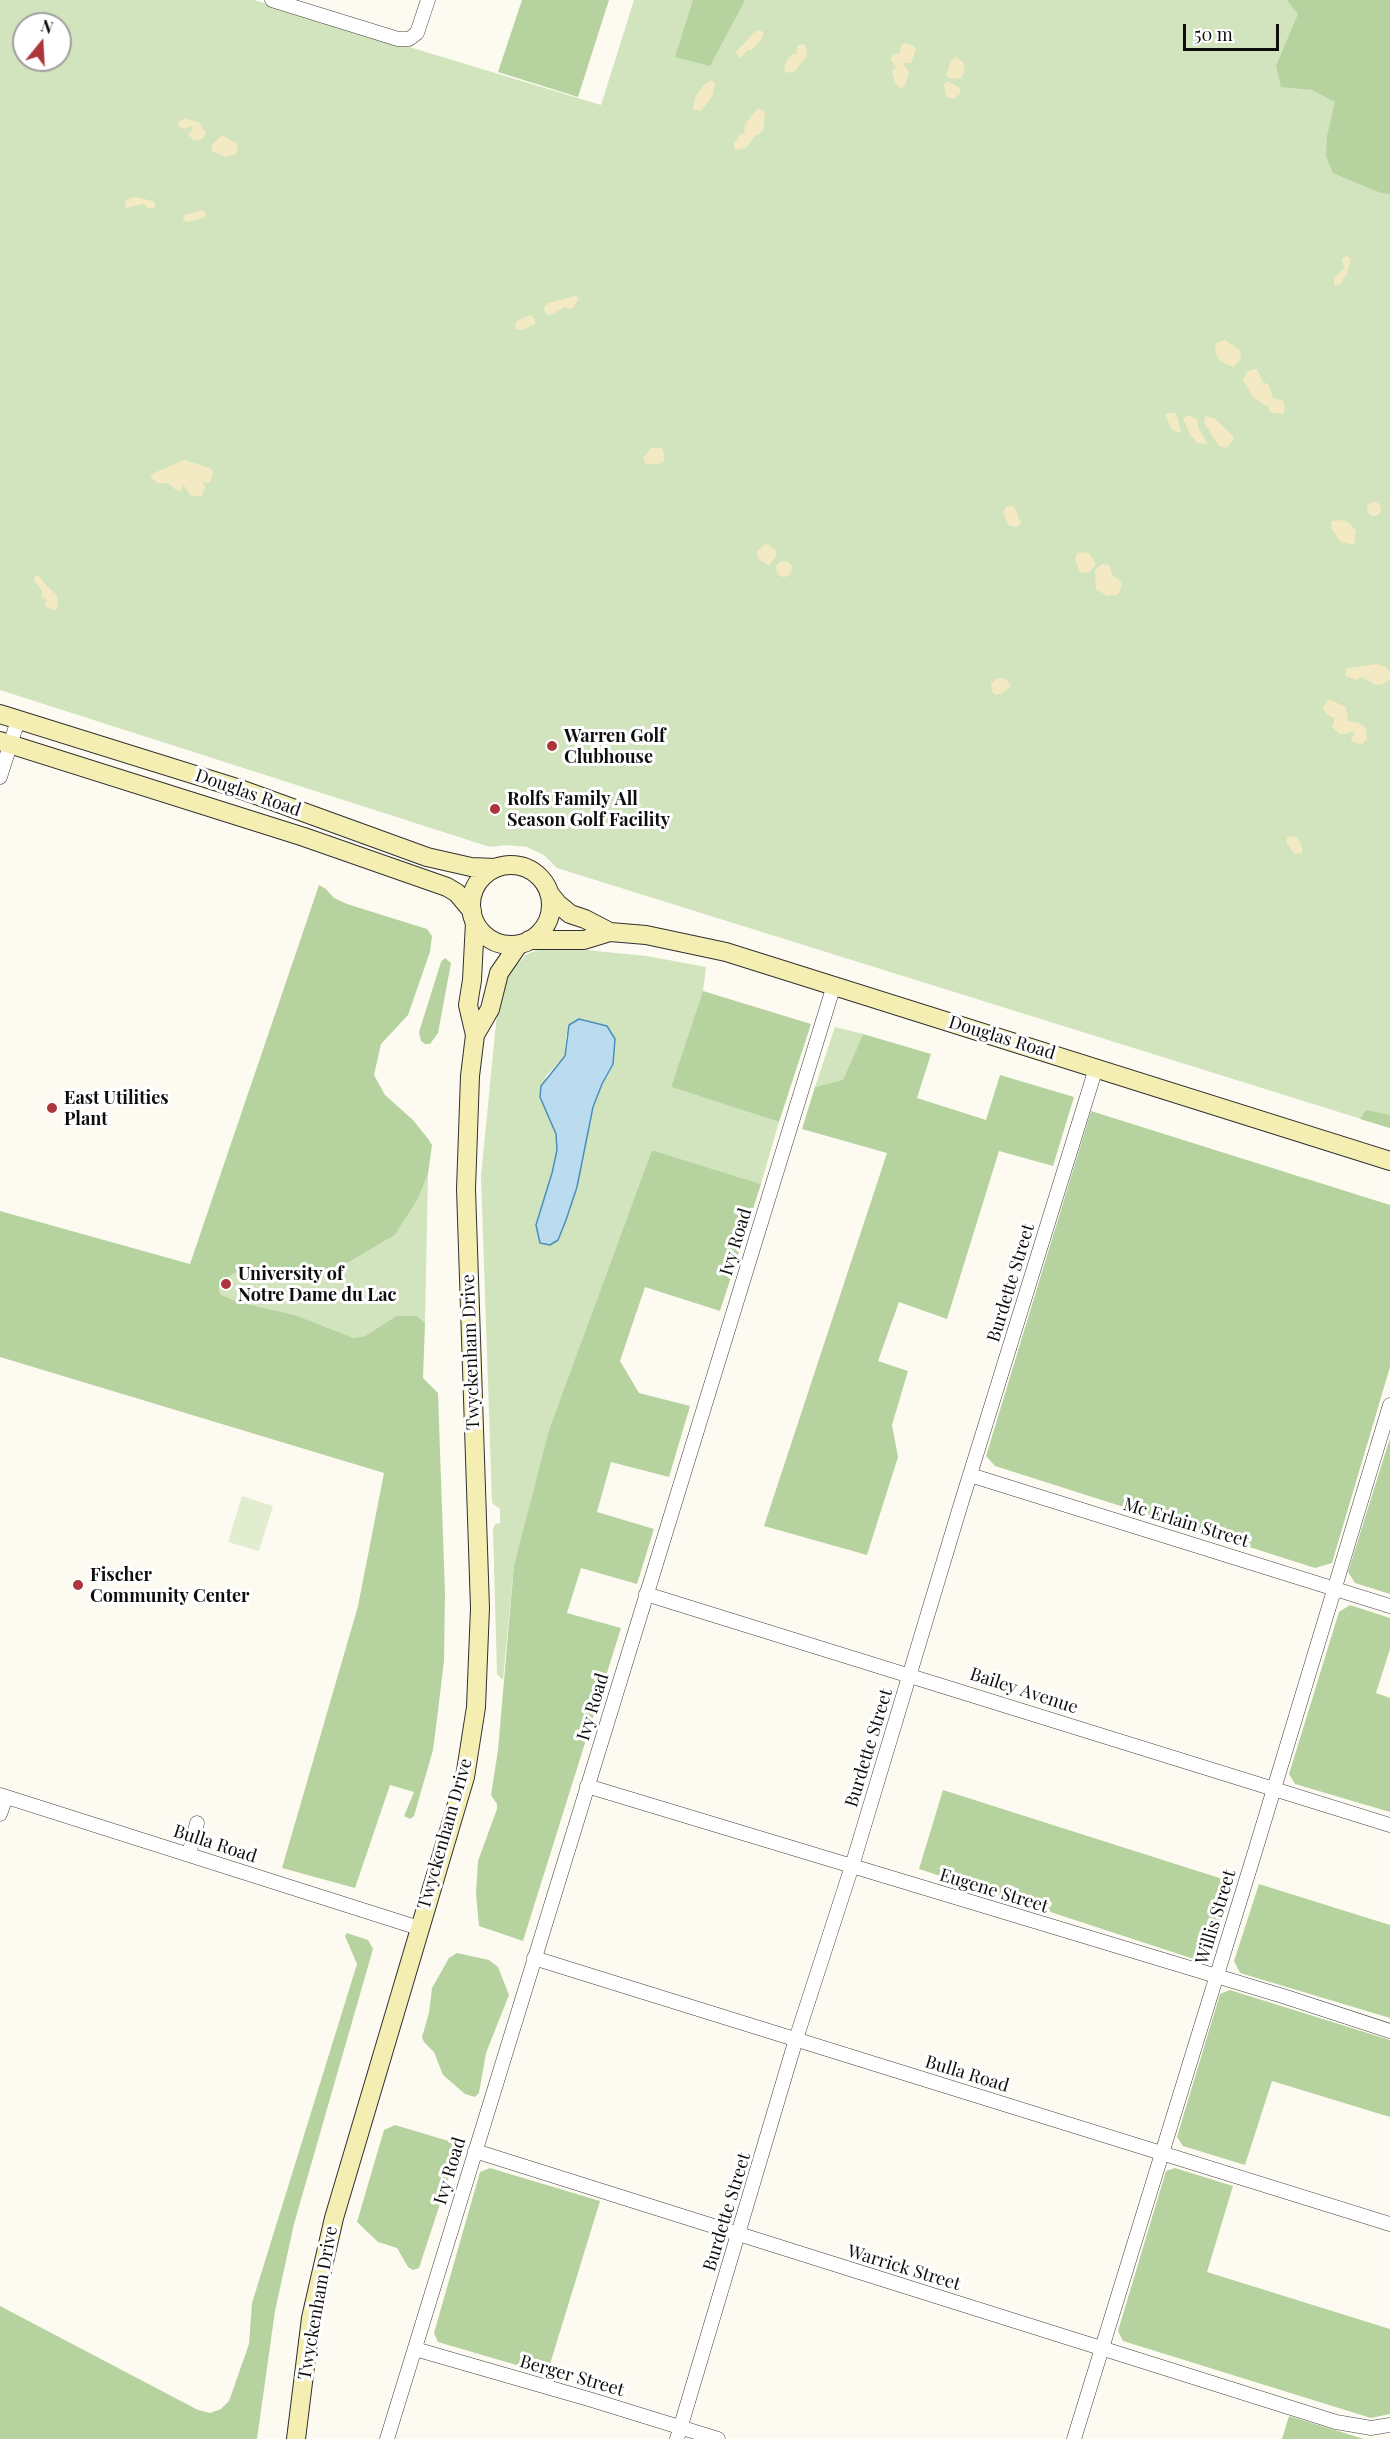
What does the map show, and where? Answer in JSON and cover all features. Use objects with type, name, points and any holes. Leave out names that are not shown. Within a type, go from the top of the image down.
[{"type":"street","points":[[272,0],[398,39],[409,39],[417,33],[428,0]]},
{"type":"street","name":"Douglas Road","points":[[0,714],[237,788],[427,857],[471,867],[496,868]]},
{"type":"street","points":[[0,777],[5,743],[18,720]]},
{"type":"street","name":"Douglas Road","points":[[5,743],[304,837],[447,886],[457,893],[474,917]]},
{"type":"street","points":[[515,866],[534,872],[543,881],[549,893],[551,904],[546,925],[524,942],[506,944],[494,940],[483,933],[474,917],[472,898],[476,885],[484,875],[496,868],[515,866]]},
{"type":"street","name":"Douglas Road","points":[[549,893],[570,914],[610,932]]},
{"type":"street","name":"Twyckenham Drive","points":[[296,2439],[311,2318],[334,2218],[418,1928],[465,1777],[476,1707],[480,1608],[466,1189],[469,1098],[475,1035],[468,1005],[472,980],[474,917]]},
{"type":"street","name":"Douglas Road","points":[[524,942],[584,940],[610,932],[685,942],[834,985],[1390,1161]]},
{"type":"street","name":"Twyckenham Drive","points":[[475,1035],[489,1009],[499,973],[524,942]]},
{"type":"street","name":"Ivy Road","points":[[387,2439],[834,985]]},
{"type":"street","name":"Burdette Street","points":[[679,2433],[796,2039],[852,1866],[1096,1068]]},
{"type":"street","name":"Willis Street","points":[[1074,2439],[1390,1405]]},
{"type":"street","name":"Mc Erlain Street","points":[[970,1475],[1390,1606]]},
{"type":"street","name":"Bailey Avenue","points":[[646,1594],[910,1674],[1390,1825]]},
{"type":"street","name":"Eugene Street","points":[[587,1786],[1390,2031]]},
{"type":"street","points":[[0,1815],[3,1796]]},
{"type":"street","name":"Bulla Road","points":[[3,1796],[418,1928]]},
{"type":"street","points":[[189,1854],[197,1823]]},
{"type":"street","name":"Bulla Road","points":[[534,1958],[1390,2224]]},
{"type":"street","name":"Warrick Street","points":[[475,2151],[1323,2418],[1363,2428],[1390,2424]]},
{"type":"street","name":"Berger Street","points":[[415,2349],[679,2433],[718,2439]]},
{"type":"green space","name":"University of Notre Dame du Lac","points":[[0,0],[254,0],[601,105],[634,0],[1390,0],[1390,1128],[557,868],[544,855],[527,847],[507,845],[490,847],[0,690]]},
{"type":"green space","points":[[522,0],[609,0],[578,97],[498,72]]},
{"type":"green space","points":[[693,0],[745,0],[710,66],[675,57]]},
{"type":"green space","points":[[1287,0],[1390,0],[1390,194],[1381,193],[1333,173],[1326,156],[1327,136],[1335,102],[1312,90],[1281,87],[1276,66],[1298,14]]},
{"type":"green space","points":[[319,885],[334,898],[347,904],[427,929],[432,936],[430,952],[408,1015],[381,1044],[374,1075],[385,1095],[413,1120],[432,1145],[428,1174],[418,1199],[395,1235],[349,1262],[304,1277],[252,1268],[235,1273],[223,1280],[219,1287],[220,1294],[238,1302],[295,1315],[354,1338],[365,1336],[396,1316],[417,1316],[425,1323],[423,1378],[438,1393],[445,1593],[444,1661],[438,1711],[433,1750],[414,1816],[410,1819],[404,1816],[414,1792],[390,1785],[355,1888],[282,1868],[358,1606],[384,1473],[0,1357],[0,1211],[190,1264]]},
{"type":"green space","points":[[544,948],[566,948],[647,956],[706,967],[703,991],[671,1087],[779,1122],[761,1184],[652,1150],[549,1431],[514,1565],[503,1680],[497,1674],[493,1529],[495,1524],[500,1523],[500,1509],[492,1503],[481,1176],[496,1023],[502,987],[513,969],[527,954]],"holes":[[[566,1034],[613,1064],[593,1107],[577,1187],[558,1239],[545,1198],[557,1150],[545,1077],[565,1056]]]},
{"type":"green space","points":[[445,958],[451,963],[438,1033],[430,1044],[425,1044],[421,1041],[419,1032],[441,962]]},
{"type":"green space","points":[[703,991],[811,1024],[779,1122],[671,1087]]},
{"type":"green space","points":[[835,1027],[863,1034],[843,1081],[815,1087]]},
{"type":"green space","points":[[863,1034],[931,1054],[917,1098],[986,1120],[1000,1075],[1074,1097],[1053,1166],[999,1151],[947,1319],[899,1302],[878,1361],[908,1371],[892,1425],[898,1457],[867,1555],[764,1526],[887,1153],[802,1129],[815,1087],[843,1080]]},
{"type":"green space","points":[[1366,1110],[1390,1115],[1390,1128],[1360,1119]]},
{"type":"green space","points":[[1091,1111],[1390,1205],[1390,1367],[1332,1563],[1315,1568],[995,1466],[986,1456]]},
{"type":"green space","points":[[652,1150],[761,1184],[720,1311],[645,1287],[620,1361],[639,1393],[690,1406],[669,1477],[611,1462],[597,1512],[654,1529],[637,1584],[581,1568],[567,1613],[621,1628],[523,1941],[479,1926],[476,1894],[478,1861],[497,1809],[497,1804],[491,1795],[498,1750],[514,1565],[549,1430]]},
{"type":"green space","points":[[428,1174],[425,1323],[417,1316],[396,1316],[365,1336],[354,1338],[295,1315],[238,1302],[220,1294],[219,1287],[223,1280],[235,1273],[252,1268],[304,1277],[349,1262],[395,1235],[418,1199]]},
{"type":"green space","points":[[1390,1438],[1390,1594],[1355,1583],[1348,1572]]},
{"type":"green space","points":[[242,1496],[273,1506],[259,1551],[228,1542]]},
{"type":"green space","points":[[1350,1605],[1390,1618],[1390,1649],[1376,1693],[1390,1698],[1390,1812],[1295,1784],[1289,1774],[1339,1612]]},
{"type":"green space","points":[[943,1790],[1232,1882],[1209,1956],[1200,1961],[919,1869]]},
{"type":"green space","points":[[1259,1884],[1390,1925],[1390,2018],[1240,1973],[1234,1961]]},
{"type":"green space","points":[[347,1933],[368,1940],[373,1949],[294,2224],[275,2311],[257,2439],[0,2439],[0,2306],[198,2410],[210,2413],[221,2409],[229,2401],[249,2344],[252,2303],[357,1964],[345,1936]]},
{"type":"green space","points":[[457,1953],[489,1960],[498,1967],[509,1995],[486,2053],[479,2093],[475,2097],[465,2094],[443,2075],[434,2052],[422,2037],[429,2013],[432,1988],[449,1958]]},
{"type":"green space","points":[[1230,1990],[1390,2040],[1390,2117],[1272,2081],[1245,2165],[1183,2146],[1177,2137],[1220,1994]]},
{"type":"green space","points":[[395,2125],[452,2142],[458,2149],[419,2268],[413,2270],[408,2267],[397,2248],[378,2242],[357,2222],[384,2130]]},
{"type":"green space","points":[[490,2168],[600,2201],[547,2374],[438,2342],[434,2333],[480,2172]]},
{"type":"green space","points":[[1175,2168],[1233,2186],[1207,2272],[1390,2329],[1390,2414],[1371,2418],[1123,2341],[1118,2331],[1166,2171]]},
{"type":"green space","points":[[1289,2416],[1364,2439],[1282,2439]]},
{"type":"sand","points":[[760,30],[764,33],[761,40],[740,58],[736,53],[737,50],[753,33]]},
{"type":"sand","points":[[904,43],[914,46],[916,50],[911,63],[902,63],[909,71],[906,84],[901,89],[895,83],[892,71],[896,68],[891,59],[893,55],[900,53]]},
{"type":"sand","points":[[805,45],[807,50],[806,57],[795,71],[788,73],[784,71],[786,61],[792,54],[797,54],[797,46]]},
{"type":"sand","points":[[956,57],[963,62],[965,69],[961,78],[950,79],[946,75],[951,60]]},
{"type":"sand","points":[[711,80],[715,83],[713,95],[701,111],[693,109],[695,97]]},
{"type":"sand","points":[[947,81],[960,88],[960,94],[954,99],[946,97],[944,85]]},
{"type":"sand","points":[[758,108],[765,112],[764,128],[746,148],[737,150],[734,148],[734,143],[741,134],[746,133],[745,124]]},
{"type":"sand","points":[[185,118],[200,123],[206,133],[204,137],[194,140],[188,135],[192,130],[191,126],[184,129],[179,127],[178,122]]},
{"type":"sand","points":[[222,135],[236,143],[238,149],[236,154],[225,157],[212,151],[212,145]]},
{"type":"sand","points":[[134,197],[154,201],[156,205],[153,209],[147,208],[144,204],[126,208],[125,200]]},
{"type":"sand","points":[[202,210],[207,213],[203,218],[188,222],[183,220],[184,215]]},
{"type":"sand","points":[[1347,256],[1351,259],[1347,274],[1340,285],[1334,286],[1334,278],[1344,268],[1342,259]]},
{"type":"sand","points":[[575,296],[579,298],[574,307],[570,309],[565,307],[553,314],[545,313],[544,307],[548,303]]},
{"type":"sand","points":[[531,315],[535,319],[535,324],[523,330],[516,329],[517,321]]},
{"type":"sand","points":[[1225,340],[1241,353],[1240,360],[1233,367],[1220,361],[1215,352],[1216,343]]},
{"type":"sand","points":[[1257,369],[1263,382],[1269,385],[1273,398],[1283,401],[1285,407],[1283,414],[1269,412],[1269,408],[1252,396],[1243,380],[1247,372]]},
{"type":"sand","points":[[1166,413],[1174,413],[1177,416],[1181,432],[1178,433],[1172,429]]},
{"type":"sand","points":[[1189,415],[1197,419],[1198,427],[1208,444],[1196,443],[1191,437],[1183,418]]},
{"type":"sand","points":[[1205,416],[1214,418],[1234,437],[1226,448],[1219,446],[1204,423]]},
{"type":"sand","points":[[651,448],[662,448],[665,457],[663,462],[646,464],[643,458]]},
{"type":"sand","points":[[184,460],[213,471],[211,481],[202,482],[205,487],[202,496],[191,496],[183,484],[181,490],[177,491],[168,483],[157,483],[150,477]]},
{"type":"sand","points":[[1374,502],[1379,504],[1381,509],[1379,514],[1374,516],[1369,514],[1367,509],[1369,504]]},
{"type":"sand","points":[[1007,506],[1013,506],[1017,511],[1021,523],[1017,527],[1008,524],[1003,512]]},
{"type":"sand","points":[[1342,520],[1349,523],[1356,531],[1354,545],[1341,542],[1331,528],[1332,521]]},
{"type":"sand","points":[[767,544],[776,550],[776,556],[769,566],[760,560],[756,552]]},
{"type":"sand","points":[[1077,553],[1090,554],[1096,565],[1089,572],[1082,573],[1075,559]]},
{"type":"sand","points":[[781,561],[787,561],[792,569],[790,575],[781,577],[776,572],[776,566]]},
{"type":"sand","points":[[1102,564],[1109,565],[1113,576],[1122,584],[1116,595],[1107,596],[1096,589],[1095,570]]},
{"type":"sand","points":[[38,575],[57,595],[58,605],[55,611],[45,606],[46,600],[41,597],[42,591],[34,580]]},
{"type":"sand","points":[[1377,664],[1386,667],[1390,672],[1390,679],[1383,684],[1376,685],[1361,677],[1356,680],[1345,676],[1347,668]]},
{"type":"sand","points":[[998,678],[1006,679],[1011,686],[1003,693],[996,695],[992,692],[991,683]]},
{"type":"sand","points":[[1328,699],[1346,707],[1348,721],[1359,723],[1366,728],[1367,739],[1364,743],[1358,744],[1352,741],[1351,737],[1355,734],[1352,731],[1340,734],[1332,727],[1335,718],[1327,715],[1323,708]]},
{"type":"sand","points":[[1287,837],[1297,837],[1302,846],[1302,853],[1295,854],[1287,844]]},
{"type":"water","points":[[579,1019],[607,1026],[615,1039],[613,1064],[593,1107],[577,1187],[566,1220],[558,1240],[550,1245],[540,1243],[536,1225],[557,1150],[556,1134],[540,1097],[541,1086],[565,1056],[569,1025]]},
{"type":"place","name":"Warren Golf Clubhouse","points":[[552,746]]},
{"type":"place","name":"Rolfs Family All Season Golf Facility","points":[[495,809]]},
{"type":"place","name":"East Utilities Plant","points":[[52,1108]]},
{"type":"place","name":"University of Notre Dame du Lac","points":[[226,1284]]},
{"type":"place","name":"Fischer Community Center","points":[[78,1585]]}]
